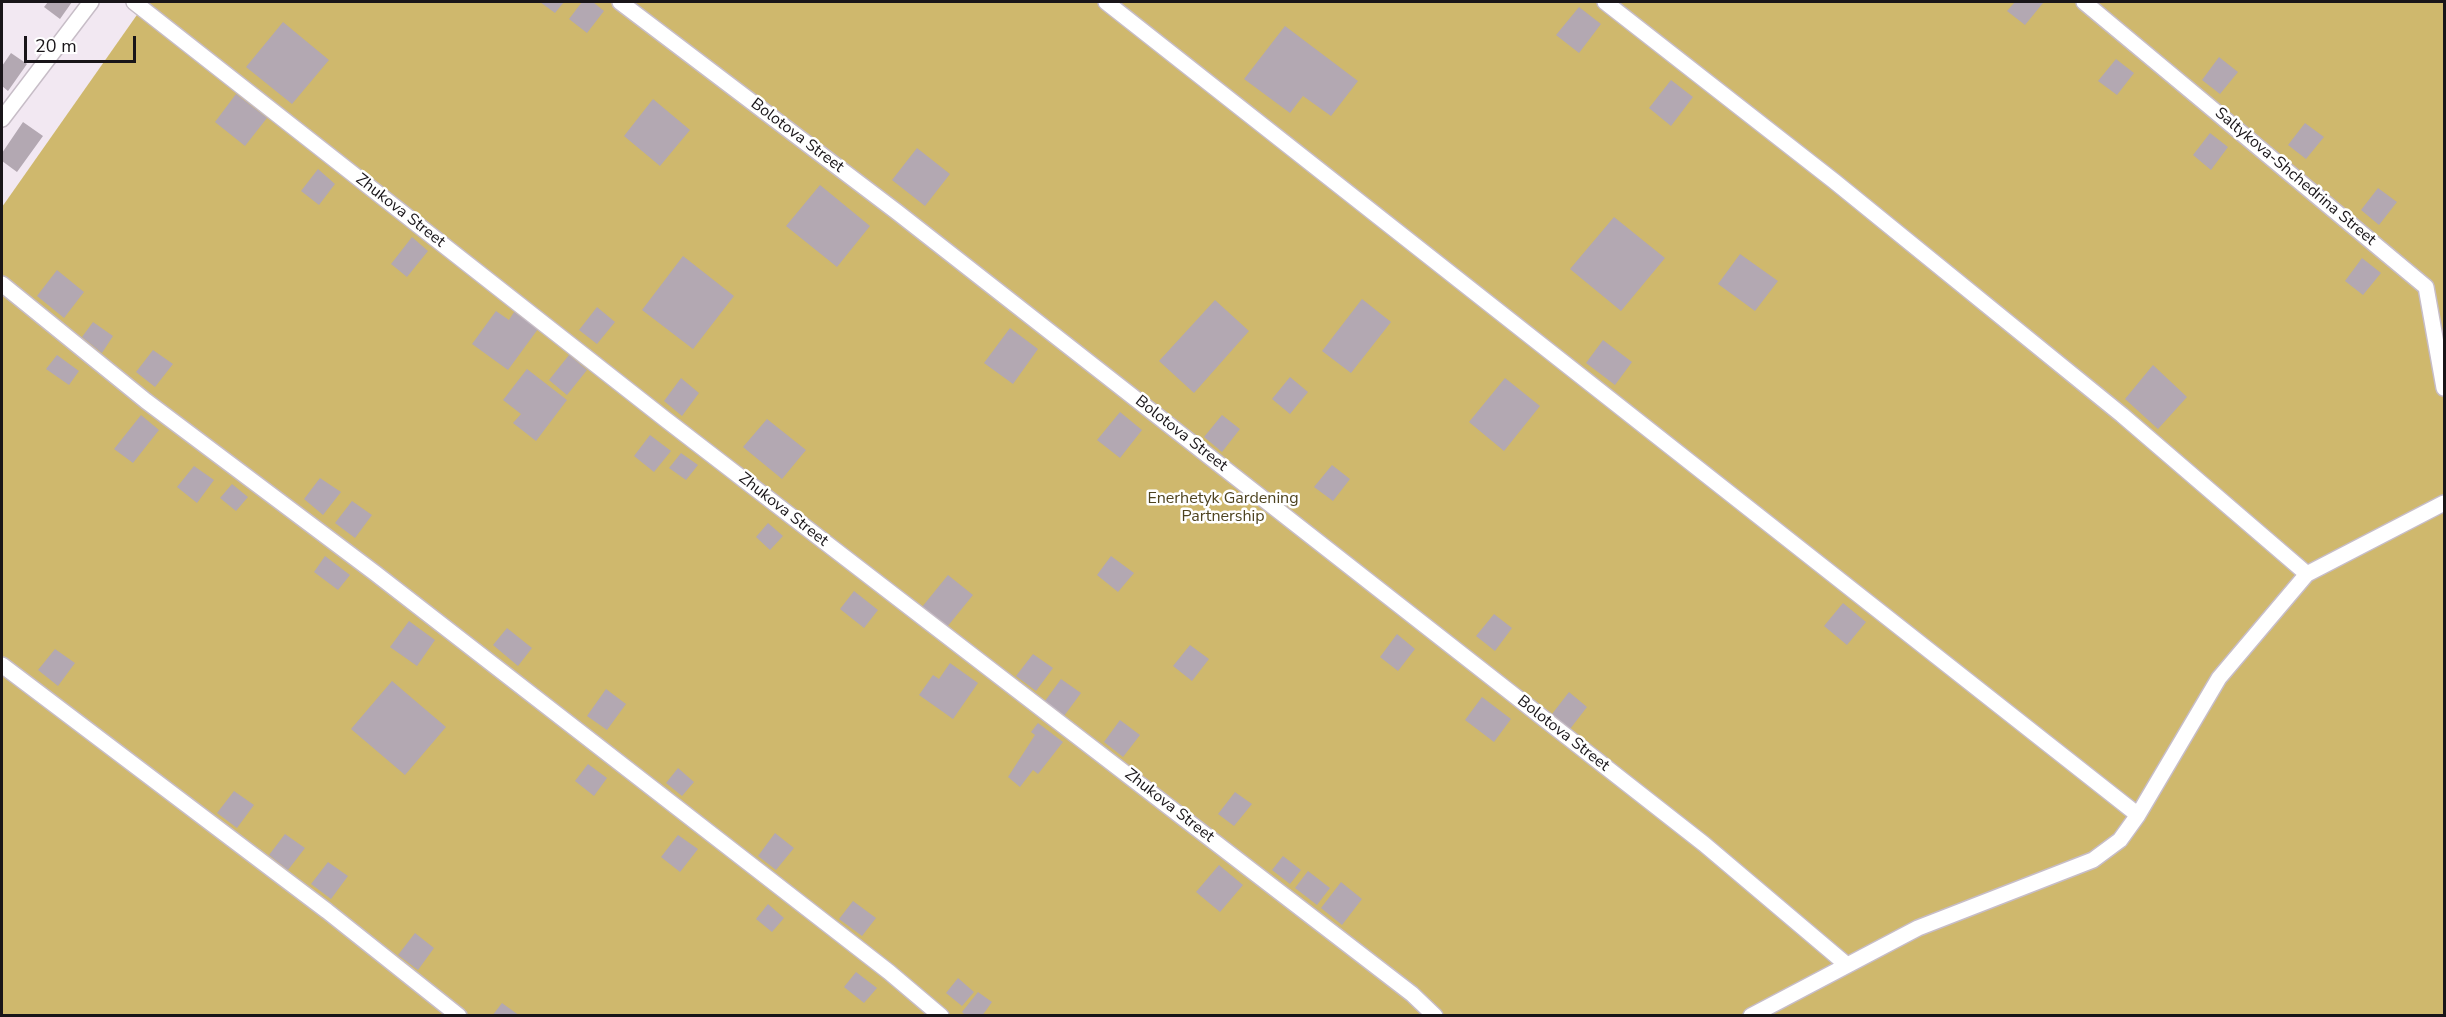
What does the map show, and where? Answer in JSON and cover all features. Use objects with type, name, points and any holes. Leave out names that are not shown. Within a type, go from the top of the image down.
[{"type":"lane","points":[[2,118],[91,2]]},
{"type":"lane","name":"Zhukova Street","points":[[134,2],[665,419],[1393,980],[1435,1016]]},
{"type":"lane","name":"Bolotova Street","points":[[620,2],[897,212],[1704,844],[1847,965]]},
{"type":"lane","points":[[1106,2],[2138,815]]},
{"type":"lane","points":[[1605,2],[1834,181],[2113,408],[2307,574]]},
{"type":"lane","name":"Saltykova-Shchedrina Street","points":[[2084,2],[2426,287],[2445,388]]},
{"type":"lane","points":[[2,284],[146,401],[393,587],[889,972],[941,1016]]},
{"type":"lane","points":[[1751,1016],[1918,928],[2092,860],[2120,840],[2138,815],[2219,678],[2307,574],[2445,503]]},
{"type":"lane","points":[[2,665],[327,911],[459,1016]]},
{"type":"green space","name":"Enerhetyk Gardening Partnership","points":[[146,2],[2444,2],[2444,1015],[2,1016],[2,207]]},
{"type":"building","points":[[48,2],[72,2],[60,19],[44,7]]},
{"type":"building","points":[[540,2],[564,2],[555,13]]},
{"type":"building","points":[[582,2],[593,2],[604,11],[587,33],[569,19]]},
{"type":"building","points":[[2015,2],[2043,3],[2025,25],[2007,11]]},
{"type":"building","points":[[1579,7],[1601,24],[1579,53],[1556,35]]},
{"type":"building","points":[[283,22],[329,60],[292,104],[246,67]]},
{"type":"building","points":[[1285,26],[1358,81],[1331,116],[1303,96],[1290,113],[1244,79]]},
{"type":"building","points":[[11,53],[27,64],[8,91],[2,86],[2,66]]},
{"type":"building","points":[[2219,57],[2238,72],[2220,94],[2202,80]]},
{"type":"building","points":[[2116,59],[2134,73],[2117,95],[2098,81]]},
{"type":"building","points":[[1671,80],[1693,97],[1671,126],[1649,108]]},
{"type":"building","points":[[236,94],[267,118],[245,146],[215,122]]},
{"type":"building","points":[[653,99],[690,130],[660,166],[624,136]]},
{"type":"building","points":[[23,122],[43,136],[17,172],[2,161],[2,153]]},
{"type":"building","points":[[2305,123],[2324,137],[2306,159],[2288,145]]},
{"type":"building","points":[[2210,133],[2228,147],[2211,170],[2193,155]]},
{"type":"building","points":[[917,148],[950,174],[925,206],[892,180]]},
{"type":"building","points":[[318,169],[335,184],[319,205],[301,191]]},
{"type":"building","points":[[820,185],[870,226],[837,267],[786,226]]},
{"type":"building","points":[[2378,188],[2397,202],[2379,225],[2361,210]]},
{"type":"building","points":[[1614,217],[1665,258],[1621,311],[1570,269]]},
{"type":"building","points":[[412,237],[428,251],[407,277],[391,264]]},
{"type":"building","points":[[1740,254],[1778,281],[1755,311],[1718,284]]},
{"type":"building","points":[[683,256],[734,296],[693,349],[642,310]]},
{"type":"building","points":[[2362,258],[2381,273],[2363,295],[2345,281]]},
{"type":"building","points":[[57,270],[84,292],[64,318],[37,296]]},
{"type":"building","points":[[1362,299],[1391,322],[1351,373],[1322,351]]},
{"type":"building","points":[[1215,300],[1249,331],[1194,393],[1159,361]]},
{"type":"building","points":[[597,307],[615,322],[597,344],[579,330]]},
{"type":"building","points":[[496,311],[509,320],[514,312],[538,329],[508,370],[472,344]]},
{"type":"building","points":[[93,322],[113,336],[102,353],[82,337]]},
{"type":"building","points":[[1010,328],[1038,349],[1013,384],[984,363]]},
{"type":"building","points":[[1603,340],[1632,362],[1615,385],[1586,363]]},
{"type":"building","points":[[153,350],[173,364],[155,387],[136,372]]},
{"type":"building","points":[[57,355],[79,371],[69,385],[46,369]]},
{"type":"building","points":[[569,355],[587,370],[567,395],[549,380]]},
{"type":"building","points":[[2153,365],[2187,397],[2158,429],[2125,399]]},
{"type":"building","points":[[527,369],[567,400],[536,441],[513,423],[521,414],[503,400]]},
{"type":"building","points":[[1290,377],[1308,392],[1290,414],[1272,399]]},
{"type":"building","points":[[681,378],[699,393],[682,416],[664,401]]},
{"type":"building","points":[[1505,378],[1540,406],[1504,451],[1469,422]]},
{"type":"building","points":[[1120,412],[1142,430],[1120,458],[1097,440]]},
{"type":"building","points":[[141,415],[159,430],[133,463],[114,449]]},
{"type":"building","points":[[1222,415],[1240,429],[1222,452],[1204,437]]},
{"type":"building","points":[[767,419],[806,450],[782,479],[743,447]]},
{"type":"building","points":[[650,435],[671,451],[654,472],[634,456]]},
{"type":"building","points":[[681,453],[698,465],[686,480],[669,468]]},
{"type":"building","points":[[1332,465],[1350,479],[1333,501],[1314,487]]},
{"type":"building","points":[[194,466],[214,480],[197,503],[177,487]]},
{"type":"building","points":[[320,478],[341,492],[323,515],[304,499]]},
{"type":"building","points":[[232,484],[248,497],[236,511],[220,498]]},
{"type":"building","points":[[352,501],[372,515],[355,538],[335,523]]},
{"type":"building","points":[[768,523],[783,536],[770,550],[756,537]]},
{"type":"building","points":[[325,556],[350,575],[338,590],[314,572]]},
{"type":"building","points":[[1111,556],[1134,573],[1118,592],[1097,575]]},
{"type":"building","points":[[948,575],[973,595],[947,627],[922,607]]},
{"type":"building","points":[[854,591],[878,610],[864,628],[840,609]]},
{"type":"building","points":[[1843,603],[1866,622],[1847,645],[1824,626]]},
{"type":"building","points":[[1494,614],[1512,628],[1495,651],[1476,636]]},
{"type":"building","points":[[409,621],[435,640],[417,666],[390,647]]},
{"type":"building","points":[[507,628],[532,648],[518,666],[493,645]]},
{"type":"building","points":[[1397,634],[1415,649],[1398,671],[1380,657]]},
{"type":"building","points":[[1190,645],[1209,659],[1192,681],[1173,666]]},
{"type":"building","points":[[55,649],[75,663],[58,686],[38,670]]},
{"type":"building","points":[[1033,654],[1053,668],[1036,691],[1016,676]]},
{"type":"building","points":[[950,663],[978,683],[953,719],[919,695],[933,675],[939,679]]},
{"type":"building","points":[[1061,679],[1081,693],[1064,716],[1045,701]]},
{"type":"building","points":[[392,681],[446,727],[405,775],[351,729]]},
{"type":"building","points":[[606,689],[626,704],[607,730],[587,716]]},
{"type":"building","points":[[1569,692],[1587,707],[1570,729],[1552,714]]},
{"type":"building","points":[[1482,697],[1511,719],[1494,742],[1465,720]]},
{"type":"building","points":[[1120,720],[1140,735],[1123,757],[1104,742]]},
{"type":"building","points":[[1038,723],[1063,742],[1038,774],[1033,770],[1020,787],[1008,777],[1035,735],[1031,732]]},
{"type":"building","points":[[588,764],[607,778],[594,796],[575,781]]},
{"type":"building","points":[[678,768],[694,782],[682,796],[666,783]]},
{"type":"building","points":[[234,791],[254,805],[237,828],[217,813]]},
{"type":"building","points":[[1235,792],[1252,804],[1234,826],[1218,814]]},
{"type":"building","points":[[775,833],[794,848],[776,870],[758,856]]},
{"type":"building","points":[[285,834],[305,848],[288,870],[269,855]]},
{"type":"building","points":[[678,835],[698,849],[680,872],[661,857]]},
{"type":"building","points":[[1283,856],[1301,870],[1290,884],[1272,870]]},
{"type":"building","points":[[328,862],[348,876],[331,899],[311,884]]},
{"type":"building","points":[[1219,865],[1243,885],[1220,912],[1196,892]]},
{"type":"building","points":[[1308,871],[1330,888],[1317,905],[1295,888]]},
{"type":"building","points":[[1341,882],[1362,899],[1342,925],[1321,908]]},
{"type":"building","points":[[853,901],[876,918],[862,936],[839,919]]},
{"type":"building","points":[[768,904],[784,918],[772,932],[756,919]]},
{"type":"building","points":[[415,933],[434,948],[418,970],[398,955]]},
{"type":"building","points":[[856,972],[877,988],[864,1003],[844,987]]},
{"type":"building","points":[[958,978],[974,992],[962,1006],[946,993]]},
{"type":"building","points":[[978,992],[992,1002],[982,1016],[966,1016],[962,1012]]},
{"type":"building","points":[[502,1003],[520,1016],[492,1016]]}]
